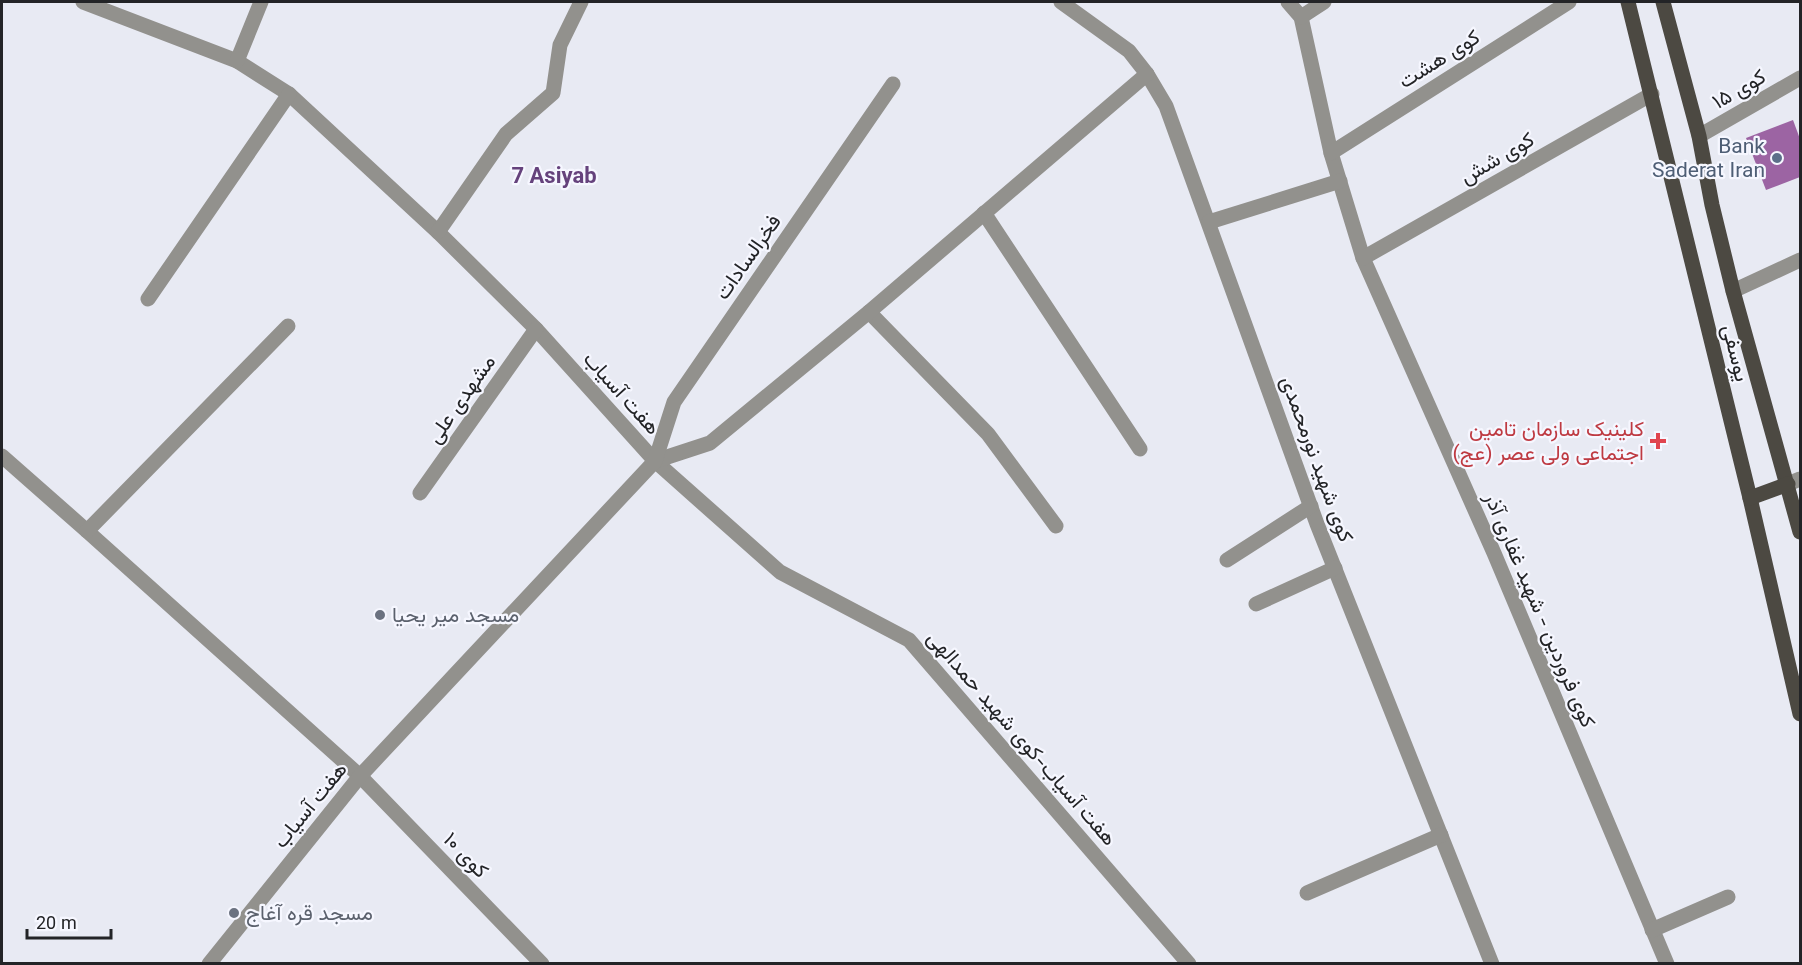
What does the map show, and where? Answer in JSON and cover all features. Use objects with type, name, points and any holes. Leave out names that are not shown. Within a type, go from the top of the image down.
[{"type":"main road","name":"یوسفی","points":[[1628,2],[1750,498],[1800,714]]},
{"type":"main road","name":"یوسفی","points":[[1663,2],[1699,136],[1712,205],[1733,291],[1794,481],[1800,532]]},
{"type":"main road","points":[[1750,498],[1794,481]]},
{"type":"street","name":"هفت آسیاب","points":[[83,2],[237,61],[289,94],[438,232],[536,329],[655,461],[360,776],[209,963]]},
{"type":"street","points":[[237,61],[261,2]]},
{"type":"street","points":[[438,232],[506,134],[553,93],[560,45],[581,2]]},
{"type":"street","name":"کوی شهید نورمحمدی","points":[[1061,2],[1129,51],[1147,74],[1166,105],[1311,506],[1492,963]]},
{"type":"street","name":"کوی فروردین - شهید غفاری آذر","points":[[1288,2],[1301,17],[1331,153],[1363,258],[1494,553],[1666,963]]},
{"type":"street","points":[[1301,17],[1324,2]]},
{"type":"street","name":"کوی هشت","points":[[1331,153],[1569,2]]},
{"type":"street","points":[[655,461],[710,442],[869,312],[1147,74]]},
{"type":"street","name":"کوی ۱۵","points":[[1699,136],[1800,78]]},
{"type":"street","name":"فخرالسادات","points":[[655,461],[674,402],[893,84]]},
{"type":"street","points":[[148,298],[289,94]]},
{"type":"street","name":"کوی شش","points":[[1363,258],[1652,94]]},
{"type":"street","points":[[1209,222],[1340,180]]},
{"type":"street","points":[[984,213],[1140,449]]},
{"type":"street","points":[[1733,291],[1800,260]]},
{"type":"street","points":[[869,312],[988,434],[1056,526]]},
{"type":"street","points":[[87,531],[288,326]]},
{"type":"street","name":"مشهدی علی","points":[[420,493],[536,329]]},
{"type":"street","name":"کوی ۱۰","points":[[2,456],[360,776],[542,963]]},
{"type":"street","name":"هفت آسیاب-کوی شهید حمدالهی","points":[[655,461],[780,572],[909,640],[1190,963]]},
{"type":"street","points":[[1227,560],[1311,506]]},
{"type":"street","points":[[1256,604],[1335,568]]},
{"type":"street","points":[[1306,892],[1441,835]]},
{"type":"street","points":[[1652,930],[1728,897]]},
{"type":"building","name":"Bank Saderat Iran","points":[[1793,120],[1800,139],[1800,177],[1766,190],[1746,138]]},
{"type":"place","name":"Bank Saderat Iran","points":[[1777,158]]},
{"type":"place","name":"کلینیک سازمان تامین اجتماعی ولی عصر (عج)","points":[[1658,441]]},
{"type":"place","name":"مسجد میر یحیا","points":[[380,615]]},
{"type":"place","name":"مسجد قره آغاج","points":[[234,913]]},
{"type":"district","name":"7 Asiyab","points":[[554,175]]}]
